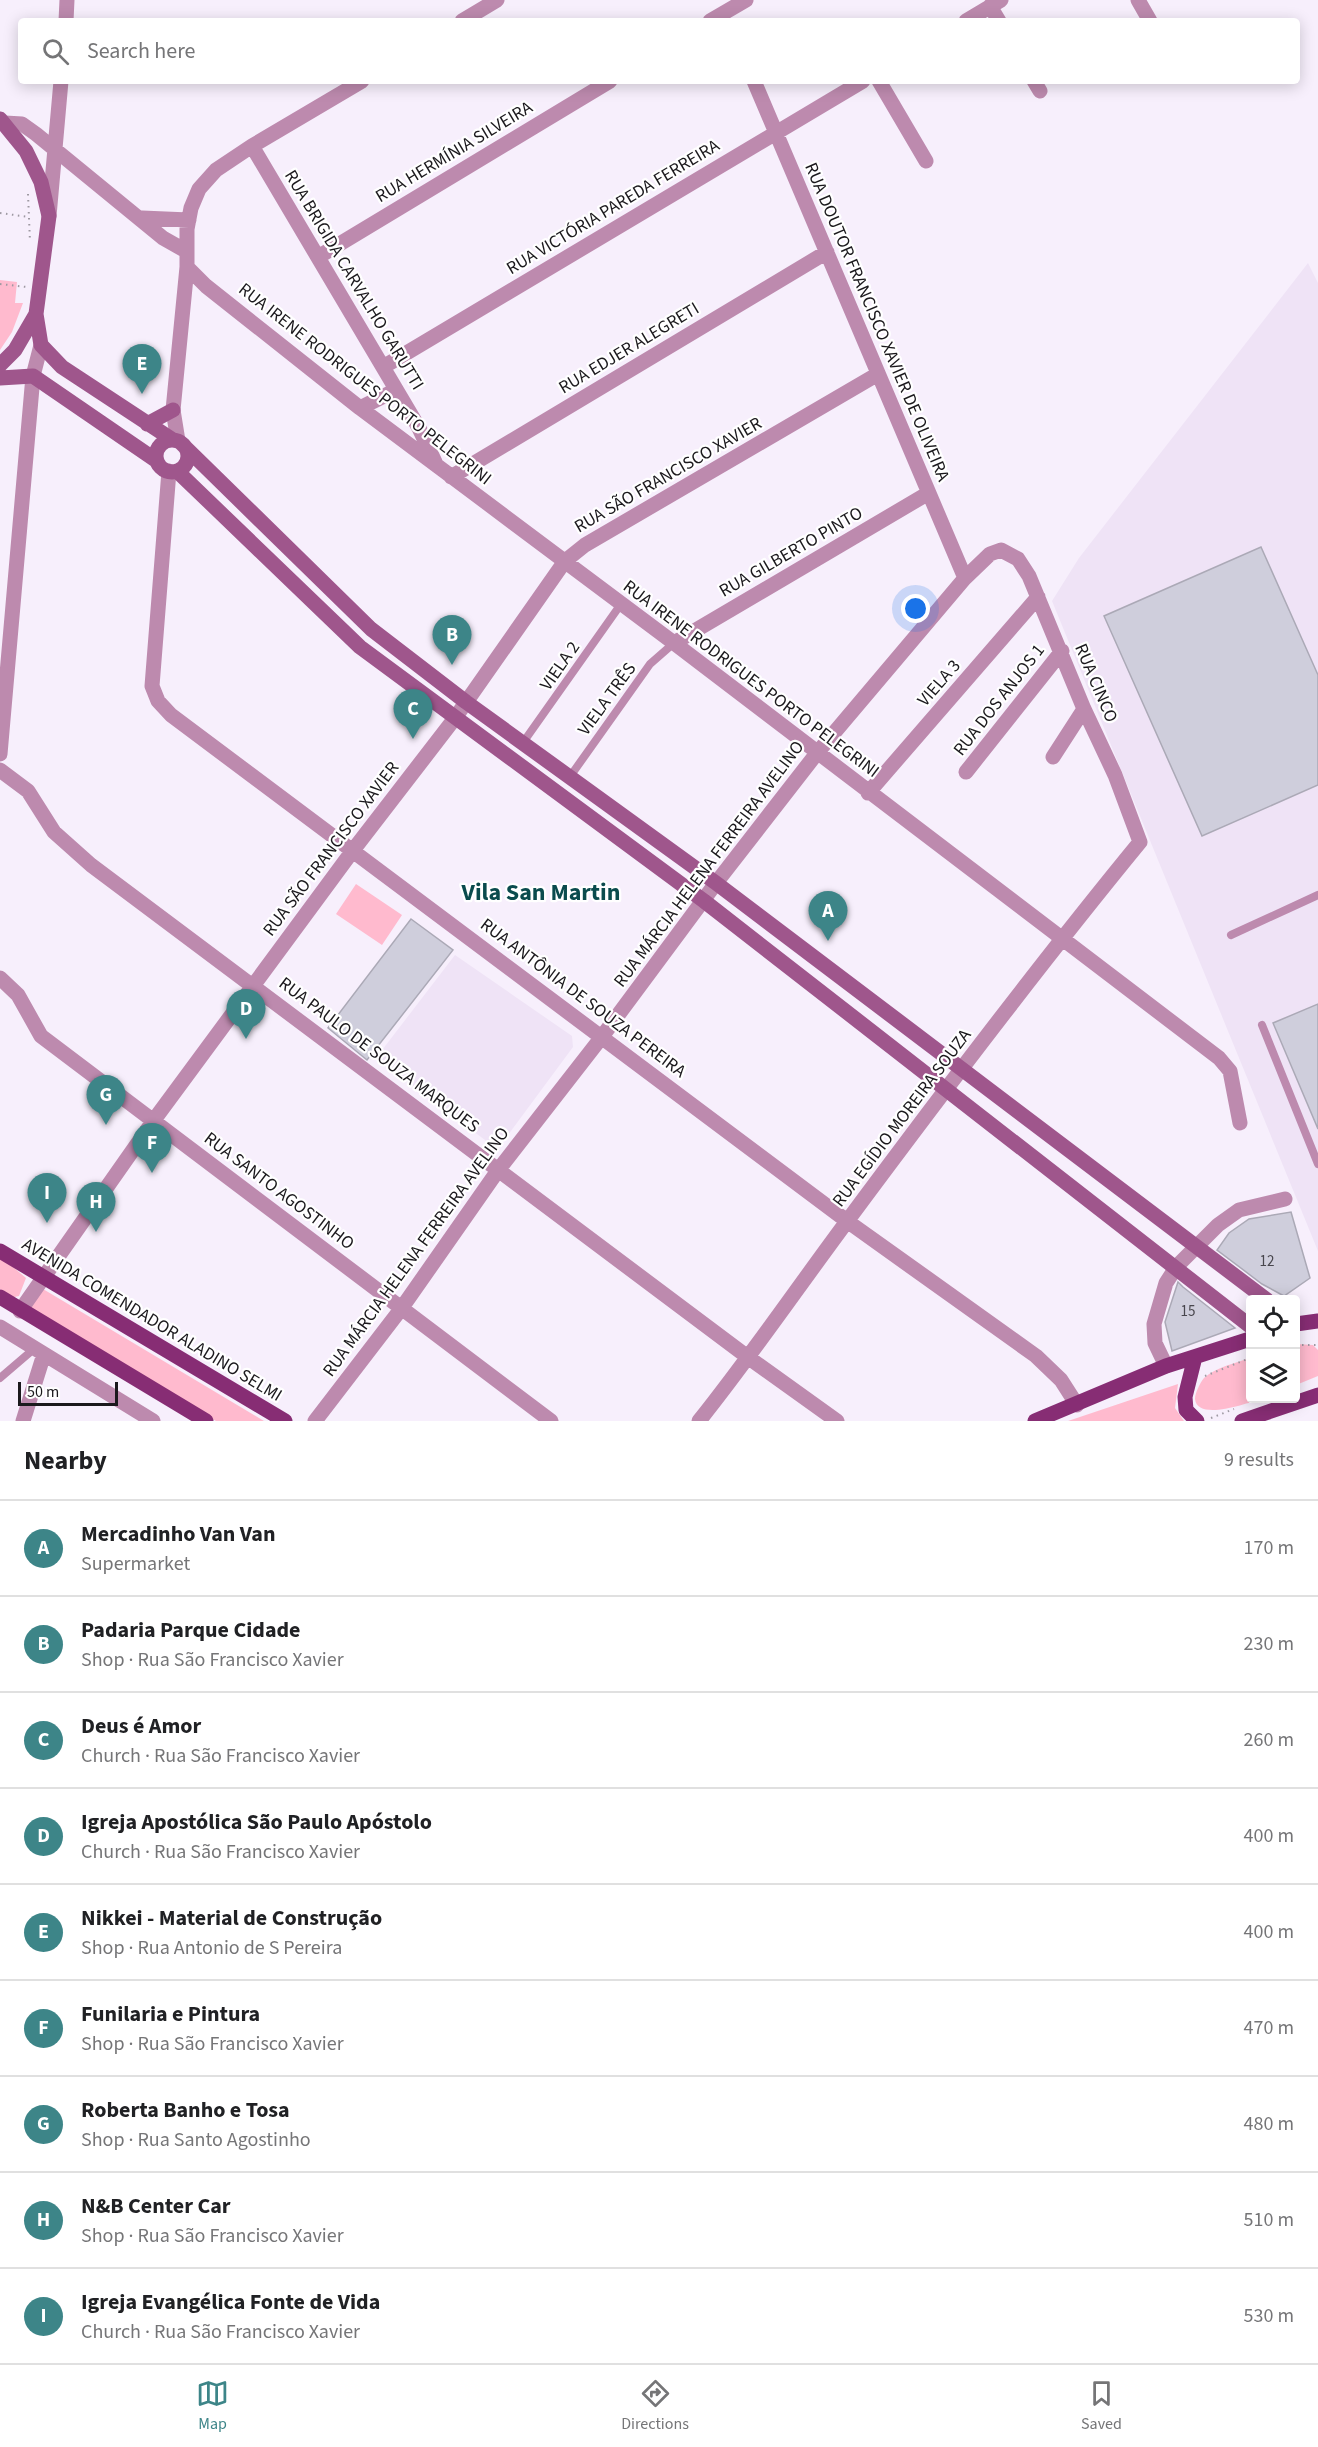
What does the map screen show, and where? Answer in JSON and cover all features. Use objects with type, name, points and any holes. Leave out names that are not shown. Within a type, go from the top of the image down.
[{"type":"main road","points":[[2,121],[26,151],[41,182],[49,216],[36,314],[41,345],[62,367],[177,442],[371,629],[522,744],[716,884],[1262,1295]]},
{"type":"main road","points":[[0,365],[15,350],[36,314]]},
{"type":"main road","points":[[0,378],[33,376],[157,461],[164,470],[173,471],[360,647],[704,901],[948,1088],[1246,1322]]},
{"type":"main road","points":[[147,424],[173,410]]},
{"type":"main road","points":[[157,461],[159,446],[177,442]]},
{"type":"main road","points":[[173,471],[188,459],[177,442]]},
{"type":"main road","name":"AVENIDA COMENDADOR ALADINO SELMI","points":[[0,1251],[285,1421]]},
{"type":"main road","points":[[0,1297],[206,1421]]},
{"type":"main road","points":[[1300,1323],[1318,1321]]},
{"type":"main road","points":[[1300,1324],[1318,1330]]},
{"type":"main road","points":[[1035,1421],[1166,1366],[1246,1341]]},
{"type":"main road","points":[[1195,1357],[1185,1397],[1186,1410],[1203,1420]]},
{"type":"main road","points":[[1239,1415],[1318,1395]]},
{"type":"street","points":[[66,18],[67,0]]},
{"type":"street","points":[[467,18],[497,0]]},
{"type":"street","points":[[724,11],[746,0]]},
{"type":"street","points":[[1138,0],[1148,18]]},
{"type":"street","points":[[971,18],[996,3],[998,18]]},
{"type":"street","points":[[49,216],[60,84]]},
{"type":"street","points":[[177,442],[173,410],[189,220],[199,189],[216,170],[252,146],[357,84]]},
{"type":"street","name":"RUA HERMÍNIA SILVEIRA","points":[[318,257],[605,84]]},
{"type":"street","name":"RUA DOUTOR FRANCISCO XAVIER DE OLIVEIRA","points":[[755,84],[927,494],[965,578]]},
{"type":"street","name":"RUA VICTÓRIA PAREDA FERREIRA","points":[[383,367],[858,84]]},
{"type":"street","points":[[881,84],[926,161]]},
{"type":"street","name":"RUA IRENE RODRIGUES PORTO PELEGRINI","points":[[2,121],[22,124],[55,149],[142,218],[187,259],[206,286],[360,408],[674,643],[868,793],[1219,1058],[1230,1071],[1240,1123]]},
{"type":"street","name":"RUA BRIGIDA CARVALHO GARUTTI","points":[[252,146],[419,428],[437,466]]},
{"type":"street","points":[[142,218],[189,220]]},
{"type":"street","name":"RUA EDJER ALEGRETI","points":[[451,477],[827,252]]},
{"type":"street","points":[[184,291],[206,286]]},
{"type":"street","points":[[0,754],[33,376],[41,345]]},
{"type":"street","name":"RUA SÃO FRANCISCO XAVIER","points":[[20,1311],[154,1120],[354,849],[455,718],[565,561],[585,545],[878,374]]},
{"type":"street","points":[[360,408],[396,390]]},
{"type":"street","name":"RUA ANTÔNIA DE SOUZA PEREIRA","points":[[173,471],[152,686],[158,701],[171,715],[354,849],[602,1038],[970,1312],[1036,1356],[1060,1380],[1077,1405]]},
{"type":"street","name":"RUA GILBERTO PINTO","points":[[674,643],[927,494]]},
{"type":"street","name":"RUA MÁRCIA HELENA FERREIRA AVELINO","points":[[315,1421],[401,1309],[499,1169],[602,1038],[817,753],[965,578],[990,554],[1001,550]]},
{"type":"street","name":"RUA CINCO","points":[[1001,550],[1018,560],[1038,597],[1084,709],[1115,775],[1140,842]]},
{"type":"street","name":"VIELA 3","points":[[868,793],[1038,597]]},
{"type":"street","name":"RUA DOS ANJOS 1","points":[[966,772],[1062,651]]},
{"type":"street","points":[[1053,757],[1084,709]]},
{"type":"street","name":"RUA PAULO DE SOUZA MARQUES","points":[[0,770],[28,791],[54,832],[91,865],[749,1358],[837,1421]]},
{"type":"street","name":"RUA EGÍDIO MOREIRA SOUZA","points":[[699,1421],[749,1358],[848,1221],[1062,938],[1140,842]]},
{"type":"street","name":"RUA SANTO AGOSTINHO","points":[[0,978],[18,995],[41,1036],[551,1421]]},
{"type":"street","points":[[1166,1366],[1155,1343],[1154,1324],[1166,1283],[1177,1266],[1218,1225],[1239,1210],[1285,1199]]},
{"type":"street","points":[[0,1327],[153,1421]]},
{"type":"street","points":[[23,1421],[40,1351]]},
{"type":"lane","name":"VIELA 2","points":[[522,744],[621,604]]},
{"type":"lane","name":"VIELA TRÊS","points":[[569,778],[650,664],[674,643]]},
{"type":"lane","points":[[1231,935],[1318,895]]},
{"type":"lane","points":[[1262,1025],[1318,1164]]},
{"type":"lane","points":[[0,1378],[40,1351]]},
{"type":"path","points":[[28,190],[30,244]]},
{"type":"path","points":[[0,213],[29,217]]},
{"type":"path","points":[[0,284],[30,288]]},
{"type":"path","points":[[1300,1345],[1318,1345]]},
{"type":"path","points":[[1202,1379],[1207,1374],[1246,1360]]},
{"type":"path","points":[[1203,1420],[1239,1415]]},
{"type":"shaded area","points":[[1308,263],[1318,283],[1318,1251],[1052,601],[1079,558]]},
{"type":"shaded area","points":[[0,280],[17,282],[15,303],[23,303],[12,332],[0,350]]},
{"type":"shaded area","points":[[356,884],[402,915],[382,945],[336,914]]},
{"type":"shaded area","points":[[455,955],[572,1036],[573,1047],[508,1135],[489,1143],[376,1058]]},
{"type":"shaded area","points":[[0,1256],[26,1278],[19,1296],[10,1298],[0,1289]]},
{"type":"shaded area","points":[[43,1289],[264,1421],[216,1421],[27,1312]]},
{"type":"shaded area","points":[[1300,1344],[1313,1345],[1318,1350],[1318,1376],[1300,1383]]},
{"type":"shaded area","points":[[1246,1359],[1247,1403],[1213,1410],[1198,1406],[1195,1397],[1198,1388],[1204,1378],[1220,1368]]},
{"type":"shaded area","points":[[1178,1384],[1175,1408],[1184,1421],[1068,1421]]},
{"type":"building","points":[[1261,547],[1318,675],[1318,785],[1202,836],[1104,616]]},
{"type":"building","points":[[411,919],[453,950],[367,1060],[328,1028]]},
{"type":"building","points":[[1318,1004],[1318,1129],[1273,1023]]},
{"type":"building","points":[[1291,1212],[1310,1278],[1282,1295],[1262,1284],[1217,1250],[1229,1233],[1249,1219]]},
{"type":"building","points":[[1178,1282],[1235,1328],[1172,1351],[1165,1322]]},
{"type":"place","name":"Nikkei - Material de Construção","points":[[142,394]]},
{"type":"place","name":"Padaria Parque Cidade","points":[[452,665]]},
{"type":"place","name":"Deus é Amor","points":[[413,739]]},
{"type":"place","name":"Mercadinho Van Van","points":[[828,941]]},
{"type":"place","name":"Igreja Apostólica São Paulo Apóstolo","points":[[246,1039]]},
{"type":"place","name":"Roberta Banho e Tosa","points":[[106,1125]]},
{"type":"place","name":"Funilaria e Pintura","points":[[152,1173]]},
{"type":"place","name":"Igreja Evangélica Fonte de Vida","points":[[47,1223]]},
{"type":"place","name":"N&B Center Car","points":[[96,1232]]},
{"type":"district","name":"Vila San Martin","points":[[541,892]]}]
